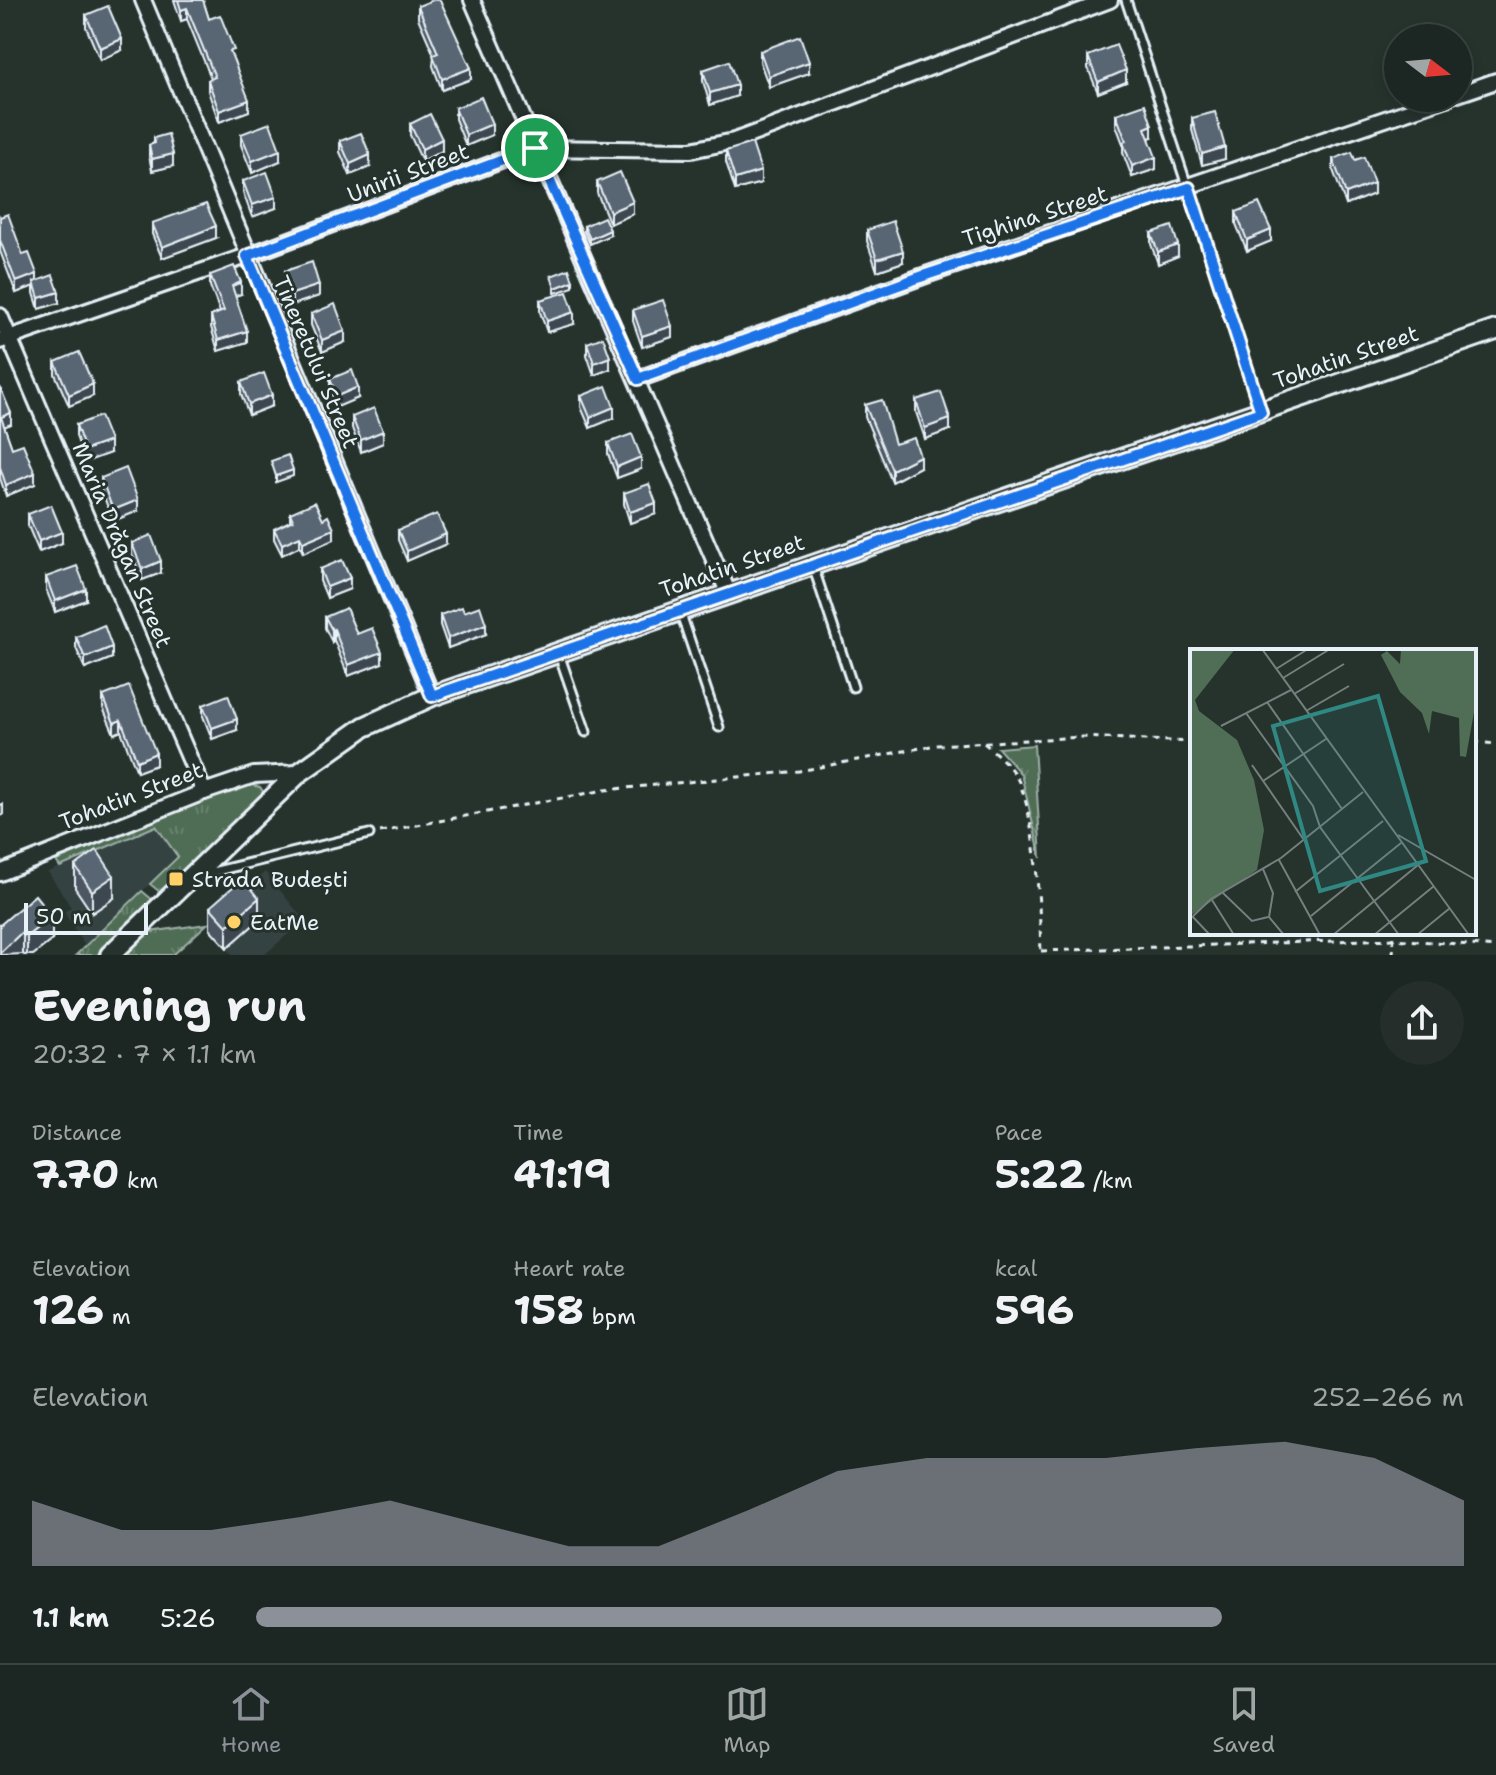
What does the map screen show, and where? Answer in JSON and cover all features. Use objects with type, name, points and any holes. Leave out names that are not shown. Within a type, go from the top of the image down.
[{"type":"street","name":"Tineretului Street","points":[[143,0],[432,696]]},
{"type":"street","points":[[472,0],[728,592]]},
{"type":"street","name":"Unirii Street","points":[[4,339],[247,256],[535,148],[691,150],[734,141],[1110,0]]},
{"type":"street","points":[[1472,89],[1496,81]]},
{"type":"street","name":"Tighina Street","points":[[638,379],[926,275],[1407,112]]},
{"type":"street","name":"Maria Drăgan Street","points":[[0,316],[4,339],[204,792]]},
{"type":"street","name":"Tohatin Street","points":[[0,873],[254,775],[299,773],[364,727],[432,696],[1496,330]]},
{"type":"street","points":[[110,955],[299,773]]},
{"type":"lane","points":[[1126,0],[1261,412]]},
{"type":"lane","points":[[812,563],[853,687]]},
{"type":"lane","points":[[679,609],[719,727]]},
{"type":"lane","points":[[558,652],[586,732]]},
{"type":"lane","points":[[192,877],[369,834]]},
{"type":"path","points":[[369,834],[605,790],[799,771],[936,745],[1082,737],[1190,742]]},
{"type":"path","points":[[1476,742],[1496,744]]},
{"type":"path","points":[[984,743],[1019,781],[1032,851],[1041,953],[1394,939],[1496,947]]},
{"type":"path","points":[[1393,955],[1394,935]]},
{"type":"shaded area","points":[[156,825],[178,857],[85,946],[64,912],[71,907],[48,872]]},
{"type":"shaded area","points":[[265,872],[304,920],[264,955],[233,955],[207,924]]},
{"type":"green space","points":[[1034,745],[1041,858],[1021,774],[998,748]]},
{"type":"green space","points":[[251,785],[260,787],[264,793],[263,799],[161,893],[150,884],[178,857],[156,826],[60,867],[56,861],[207,799]]},
{"type":"green space","points":[[142,891],[154,901],[97,955],[76,955]]},
{"type":"green space","points":[[207,924],[173,955],[124,955],[149,932]]},
{"type":"building","points":[[178,0],[203,0],[209,19],[220,15],[249,100],[219,111],[208,80],[215,77],[187,8],[181,10]]},
{"type":"building","points":[[440,0],[471,68],[442,79],[433,55],[438,53],[418,6]]},
{"type":"building","points":[[108,6],[122,39],[100,48],[86,15]]},
{"type":"building","points":[[800,36],[809,62],[769,76],[760,51]]},
{"type":"building","points":[[1116,45],[1126,70],[1098,82],[1088,56]]},
{"type":"building","points":[[729,61],[737,85],[710,93],[703,70]]},
{"type":"building","points":[[481,97],[492,124],[466,135],[455,108]]},
{"type":"building","points":[[1145,104],[1152,125],[1145,128],[1156,157],[1132,166],[1116,114]]},
{"type":"building","points":[[1215,112],[1225,147],[1202,154],[1192,118]]},
{"type":"building","points":[[430,114],[442,139],[422,149],[410,124]]},
{"type":"building","points":[[270,123],[280,150],[252,161],[241,134]]},
{"type":"building","points":[[361,133],[370,155],[350,164],[340,141]]},
{"type":"building","points":[[168,134],[173,154],[152,159],[149,145],[155,143],[154,138]]},
{"type":"building","points":[[752,143],[761,171],[735,179],[726,151]]},
{"type":"building","points":[[1352,152],[1355,160],[1364,157],[1374,183],[1346,194],[1333,159]]},
{"type":"building","points":[[267,172],[276,197],[252,205],[243,181]]},
{"type":"building","points":[[620,172],[633,202],[610,212],[597,182]]},
{"type":"building","points":[[1259,203],[1271,230],[1247,240],[1236,212]]},
{"type":"building","points":[[206,204],[216,226],[162,247],[152,223]]},
{"type":"building","points":[[8,214],[23,255],[29,253],[37,274],[16,282],[0,240],[0,217]]},
{"type":"building","points":[[604,217],[610,230],[590,239],[584,226]]},
{"type":"building","points":[[893,221],[903,251],[877,259],[867,230]]},
{"type":"building","points":[[1172,226],[1178,245],[1158,252],[1151,233]]},
{"type":"building","points":[[312,262],[319,285],[292,294],[285,271]]},
{"type":"building","points":[[234,266],[241,282],[232,286],[247,331],[218,340],[211,316],[224,311],[210,275]]},
{"type":"building","points":[[569,269],[573,281],[555,288],[551,276]]},
{"type":"building","points":[[53,275],[59,292],[39,298],[34,282]]},
{"type":"building","points":[[567,292],[574,312],[547,321],[540,300]]},
{"type":"building","points":[[663,300],[672,326],[642,336],[633,310]]},
{"type":"building","points":[[335,304],[345,331],[322,340],[311,314]]},
{"type":"building","points":[[603,337],[610,357],[594,363],[587,343]]},
{"type":"building","points":[[79,352],[93,384],[69,395],[55,362]]},
{"type":"building","points":[[352,370],[358,387],[337,396],[330,379]]},
{"type":"building","points":[[264,373],[272,395],[249,404],[241,382]]},
{"type":"building","points":[[606,386],[614,407],[590,417],[581,396]]},
{"type":"building","points":[[0,387],[11,413],[1,417],[12,448],[23,444],[35,473],[6,485],[0,467]]},
{"type":"building","points":[[941,392],[950,419],[925,428],[916,400]]},
{"type":"building","points":[[882,400],[895,444],[914,438],[920,456],[892,470],[865,405]]},
{"type":"building","points":[[374,408],[383,431],[361,440],[352,417]]},
{"type":"building","points":[[100,416],[110,441],[85,450],[76,425]]},
{"type":"building","points":[[632,434],[641,457],[617,467],[608,443]]},
{"type":"building","points":[[288,455],[293,470],[276,476],[271,461]]},
{"type":"building","points":[[126,468],[138,500],[113,510],[101,478]]},
{"type":"building","points":[[649,484],[656,503],[630,512],[624,493]]},
{"type":"building","points":[[315,502],[323,519],[328,516],[334,529],[303,542],[300,536],[282,544],[274,529],[293,520],[290,513]]},
{"type":"building","points":[[51,505],[62,532],[39,541],[28,514]]},
{"type":"building","points":[[437,514],[446,534],[407,551],[398,530]]},
{"type":"building","points":[[151,535],[161,561],[142,569],[132,543]]},
{"type":"building","points":[[342,560],[350,578],[327,587],[320,569]]},
{"type":"building","points":[[77,566],[86,589],[55,601],[46,577]]},
{"type":"building","points":[[480,606],[486,624],[448,638],[440,615],[462,607],[464,612]]},
{"type":"building","points":[[346,608],[357,634],[372,628],[382,652],[348,665],[334,629],[325,617]]},
{"type":"building","points":[[104,625],[112,647],[85,658],[76,637]]},
{"type":"building","points":[[129,686],[156,753],[137,761],[121,720],[114,723],[103,696]]},
{"type":"building","points":[[228,695],[237,719],[212,728],[203,705]]},
{"type":"building","points":[[97,850],[114,876],[92,891],[75,866]]},
{"type":"building","points":[[243,878],[259,898],[227,926],[210,907]]},
{"type":"building","points":[[35,895],[52,916],[27,936],[23,931],[0,953],[0,925]]},
{"type":"place","name":"Strada Budești","points":[[176,879]]},
{"type":"place","name":"EatMe","points":[[234,922]]},
{"type":"route","points":[[535,148],[638,379],[926,275],[1189,188],[1261,412],[728,592],[432,696],[247,256],[535,148]]}]
